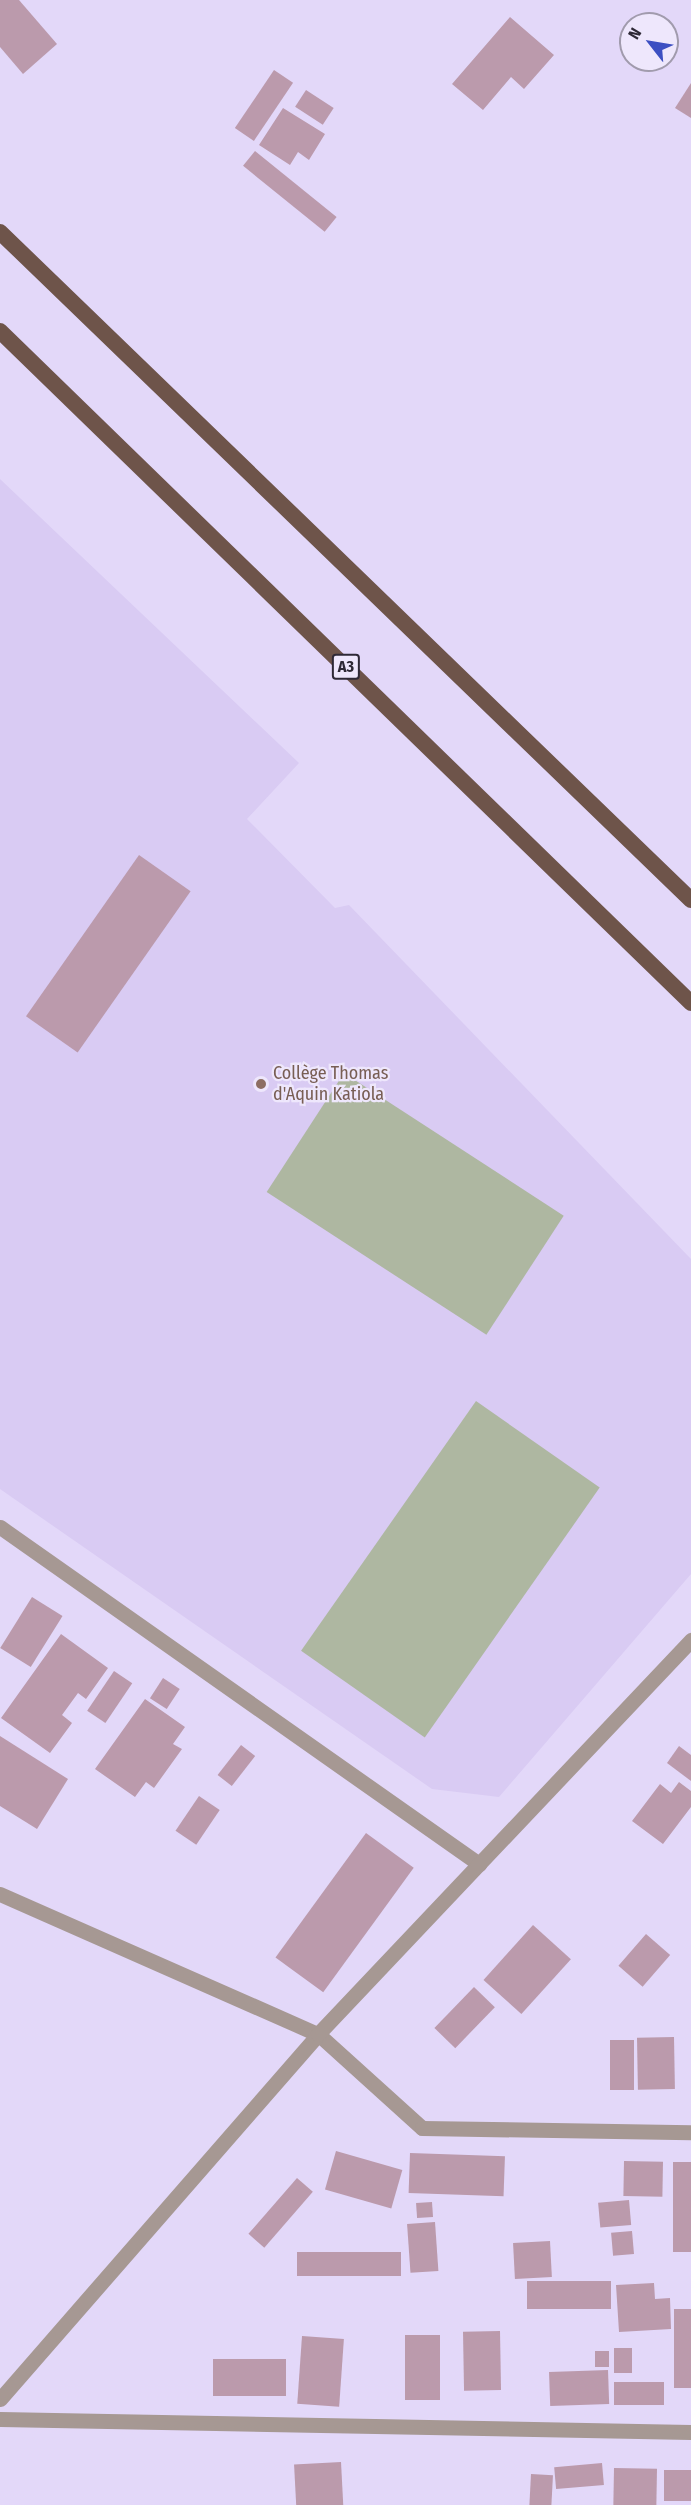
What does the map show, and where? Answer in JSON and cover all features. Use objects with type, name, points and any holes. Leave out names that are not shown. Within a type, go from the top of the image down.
[{"type":"highway","points":[[0,232],[691,900]]},
{"type":"highway","name":"A3","points":[[0,331],[691,1003]]},
{"type":"street","points":[[0,1527],[478,1864]]},
{"type":"street","points":[[0,2399],[318,2034],[691,1640]]},
{"type":"street","points":[[0,1894],[318,2034],[422,2128],[691,2132]]},
{"type":"street","points":[[0,2419],[691,2432]]},
{"type":"shaded area","name":"Collège Thomas d'Aquin Katiola","points":[[0,479],[299,763],[247,819],[335,908],[349,905],[691,1259],[691,1574],[499,1797],[432,1789],[0,1489]]},
{"type":"green space","points":[[344,1073],[564,1216],[486,1335],[267,1192]]},
{"type":"green space","points":[[476,1401],[600,1488],[425,1737],[301,1651]]},
{"type":"building","points":[[0,0],[19,0],[57,44],[23,74],[0,47]]},
{"type":"building","points":[[510,17],[554,55],[524,89],[511,77],[483,110],[452,84]]},
{"type":"building","points":[[274,70],[293,83],[254,141],[235,128]]},
{"type":"building","points":[[691,83],[691,118],[675,108]]},
{"type":"building","points":[[306,90],[334,108],[323,125],[295,107]]},
{"type":"building","points":[[283,108],[325,134],[309,160],[298,152],[290,165],[259,145]]},
{"type":"building","points":[[255,151],[337,217],[325,232],[243,166]]},
{"type":"building","points":[[139,855],[191,891],[78,1053],[26,1016]]},
{"type":"building","points":[[32,1597],[63,1616],[31,1667],[0,1648]]},
{"type":"building","points":[[61,1634],[108,1668],[86,1699],[78,1693],[62,1715],[72,1723],[50,1753],[1,1718]]},
{"type":"building","points":[[114,1671],[132,1683],[105,1723],[87,1711]]},
{"type":"building","points":[[163,1678],[180,1689],[167,1709],[150,1698]]},
{"type":"building","points":[[145,1699],[185,1727],[173,1744],[182,1749],[154,1788],[146,1782],[135,1797],[95,1769]]},
{"type":"building","points":[[0,1736],[68,1779],[37,1829],[0,1806]]},
{"type":"building","points":[[241,1745],[255,1756],[232,1786],[218,1775]]},
{"type":"building","points":[[679,1746],[691,1755],[691,1781],[667,1763]]},
{"type":"building","points":[[679,1782],[691,1791],[691,1807],[663,1844],[632,1821],[660,1784],[671,1793]]},
{"type":"building","points":[[199,1796],[220,1810],[196,1845],[176,1831]]},
{"type":"building","points":[[366,1833],[414,1868],[323,1992],[275,1958]]},
{"type":"building","points":[[533,1925],[571,1959],[521,2014],[483,1980]]},
{"type":"building","points":[[646,1934],[670,1955],[643,1987],[618,1966]]},
{"type":"building","points":[[474,1987],[495,2007],[455,2048],[434,2028]]},
{"type":"building","points":[[674,2037],[675,2089],[638,2090],[637,2038]]},
{"type":"building","points":[[610,2040],[634,2040],[634,2090],[610,2090]]},
{"type":"building","points":[[336,2151],[402,2170],[391,2208],[325,2189]]},
{"type":"building","points":[[410,2153],[505,2156],[504,2196],[409,2193]]},
{"type":"building","points":[[624,2161],[663,2162],[662,2197],[623,2196]]},
{"type":"building","points":[[673,2162],[691,2162],[691,2252],[673,2252]]},
{"type":"building","points":[[297,2178],[313,2192],[264,2248],[248,2234]]},
{"type":"building","points":[[629,2200],[631,2225],[600,2228],[598,2203]]},
{"type":"building","points":[[432,2202],[433,2217],[417,2218],[416,2203]]},
{"type":"building","points":[[435,2222],[438,2271],[410,2273],[407,2224]]},
{"type":"building","points":[[632,2231],[634,2254],[613,2256],[611,2233]]},
{"type":"building","points":[[550,2241],[552,2277],[515,2279],[513,2243]]},
{"type":"building","points":[[297,2252],[401,2252],[401,2276],[297,2276]]},
{"type":"building","points":[[527,2281],[611,2281],[611,2309],[527,2309]]},
{"type":"building","points":[[654,2283],[655,2299],[670,2298],[671,2329],[619,2332],[616,2285]]},
{"type":"building","points":[[674,2309],[691,2309],[691,2388],[674,2388]]},
{"type":"building","points":[[500,2331],[501,2390],[464,2391],[463,2332]]},
{"type":"building","points":[[405,2335],[440,2335],[440,2400],[405,2400]]},
{"type":"building","points":[[302,2336],[344,2339],[339,2407],[297,2404]]},
{"type":"building","points":[[614,2348],[632,2348],[632,2373],[614,2373]]},
{"type":"building","points":[[595,2351],[609,2351],[609,2367],[595,2367]]},
{"type":"building","points":[[213,2359],[286,2359],[286,2396],[213,2396]]},
{"type":"building","points":[[608,2370],[609,2404],[550,2406],[549,2372]]},
{"type":"building","points":[[614,2382],[664,2382],[664,2405],[614,2405]]},
{"type":"building","points":[[341,2462],[343,2505],[296,2505],[294,2464]]},
{"type":"building","points":[[602,2463],[604,2485],[556,2489],[554,2467]]},
{"type":"building","points":[[614,2468],[657,2469],[656,2505],[613,2505]]},
{"type":"building","points":[[664,2470],[691,2470],[691,2501],[664,2501]]},
{"type":"building","points":[[531,2474],[553,2475],[551,2505],[529,2505]]},
{"type":"place","name":"Collège Thomas d'Aquin Katiola","points":[[261,1084]]}]
